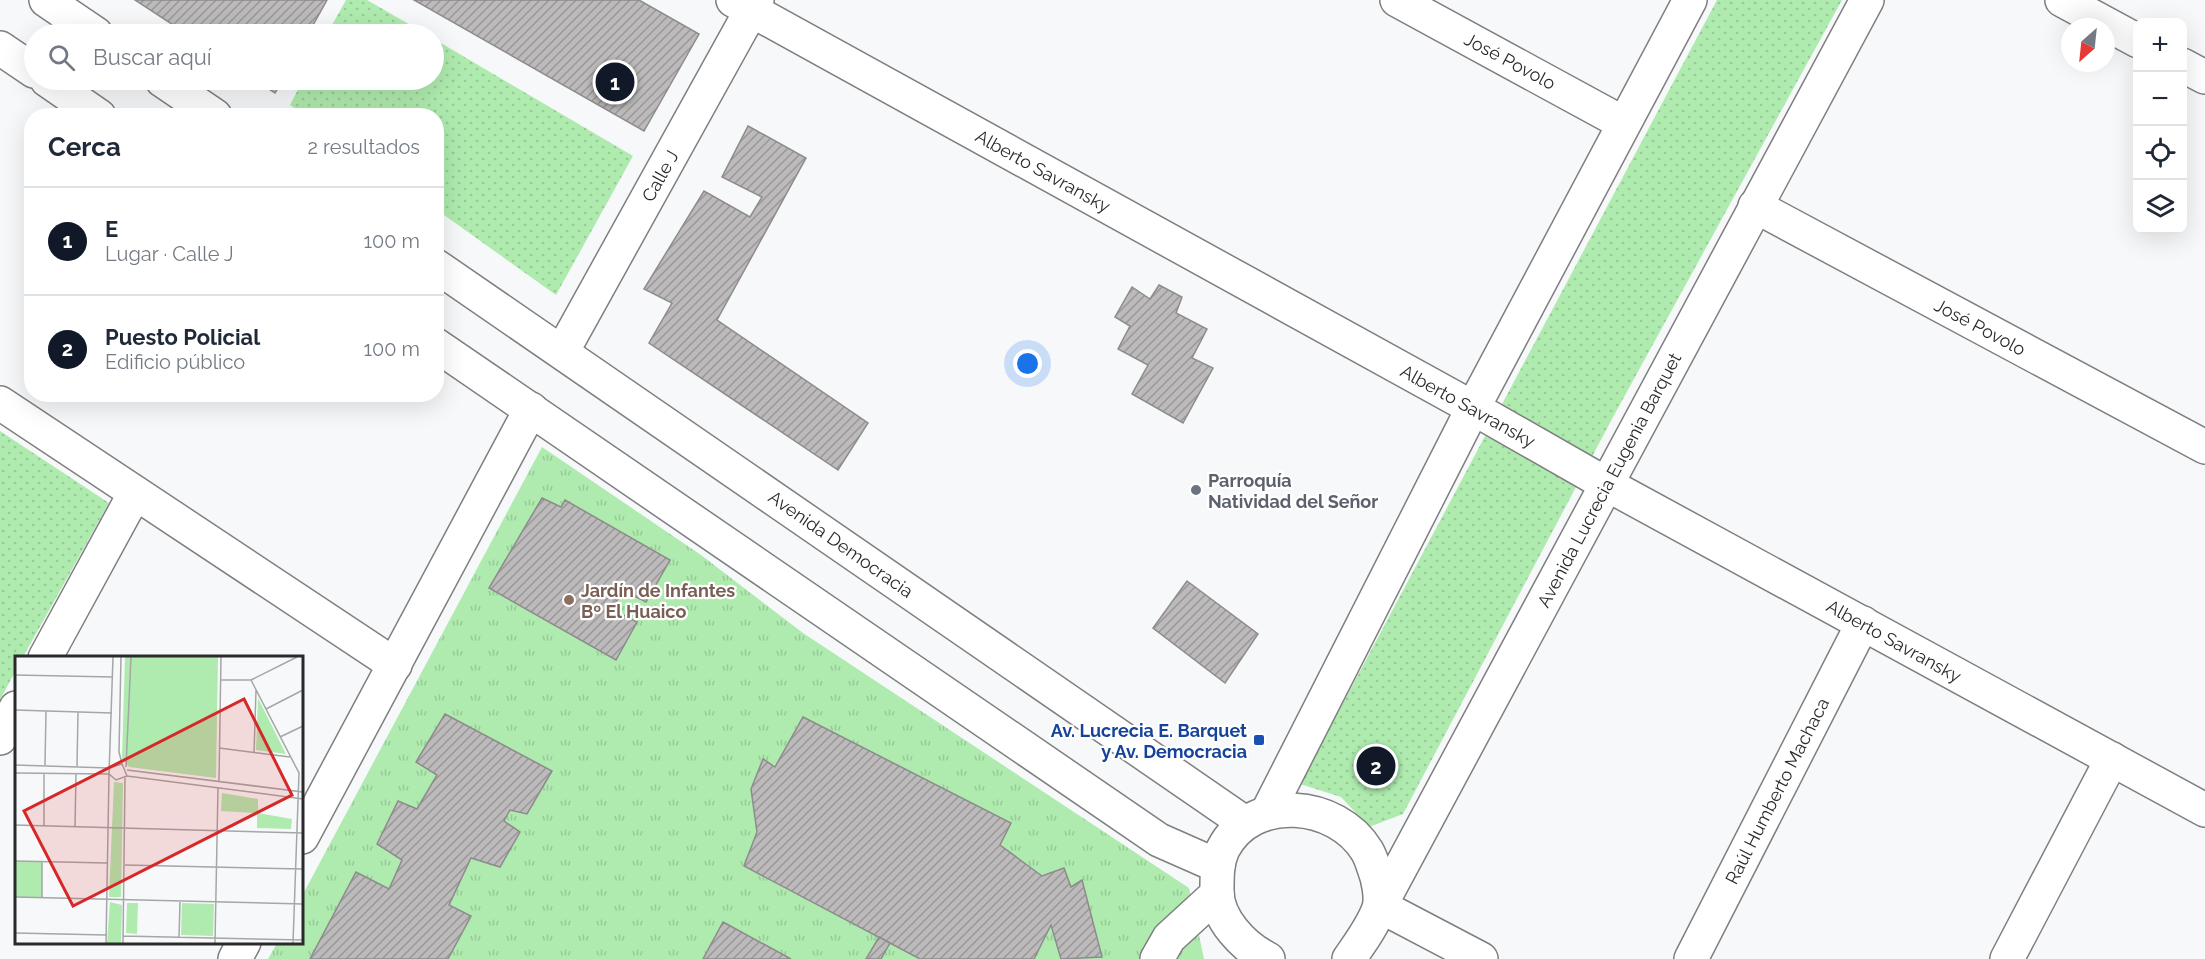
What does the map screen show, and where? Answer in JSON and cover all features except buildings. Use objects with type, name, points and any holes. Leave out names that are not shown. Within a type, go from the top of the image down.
[{"type":"street","points":[[46,0],[81,24]]},
{"type":"street","name":"José Povolo","points":[[1397,0],[1623,123]]},
{"type":"street","points":[[1256,818],[1690,0]]},
{"type":"street","name":"Avenida Lucrecia Eugenia Barquet","points":[[1350,959],[1366,934],[1867,0]]},
{"type":"street","points":[[2062,0],[2133,38]]},
{"type":"street","name":"Calle J","points":[[562,352],[748,3]]},
{"type":"street","name":"Alberto Savransky","points":[[748,3],[1608,485],[2205,810]]},
{"type":"street","points":[[0,48],[24,64]]},
{"type":"street","points":[[2187,68],[2205,77]]},
{"type":"street","points":[[61,90],[87,108]]},
{"type":"street","points":[[177,90],[203,108]]},
{"type":"street","name":"José Povolo","points":[[1755,206],[2205,447]]},
{"type":"street","name":"Avenida Democracia","points":[[444,271],[1256,818]]},
{"type":"street","points":[[444,350],[1217,880]]},
{"type":"street","points":[[0,403],[395,665]]},
{"type":"street","points":[[303,835],[531,409]]},
{"type":"street","points":[[46,656],[135,493]]},
{"type":"street","name":"Raúl Humberto Machaca","points":[[1691,959],[1863,623]]},
{"type":"street","points":[[0,738],[15,710]]},
{"type":"street","points":[[2007,959],[2112,759]]},
{"type":"street","points":[[1268,959],[1255,952],[1236,947],[1224,916],[1217,880],[1223,850],[1232,835],[1256,818],[1295,809],[1323,815],[1348,830],[1367,851],[1378,877],[1380,906],[1481,959]]},
{"type":"street","points":[[1157,959],[1169,938],[1217,880]]},
{"type":"street","points":[[235,959],[243,944]]},
{"type":"green space","points":[[346,0],[367,0],[409,24],[333,24]]},
{"type":"green space","points":[[1717,0],[1842,0],[1612,419],[1403,814],[1369,827],[1341,797],[1300,784]]},
{"type":"green space","points":[[444,45],[633,156],[556,295],[444,215],[444,108],[294,108],[290,105],[298,90],[444,90]]},
{"type":"green space","points":[[0,431],[109,503],[24,656],[15,656],[15,672],[0,700]]},
{"type":"green space","points":[[542,447],[701,555],[803,633],[1189,888],[1204,959],[268,959],[276,944],[303,944],[303,894]]},
{"type":"place","name":"E","points":[[615,82]]},
{"type":"place","name":"Parroquía Natividad del Señor","points":[[1196,490]]},
{"type":"place","name":"Jardín de Infantes Bº El Huaico","points":[[569,600]]},
{"type":"place","name":"Av. Lucrecia E. Barquet y Av. Democracia","points":[[1259,740]]},
{"type":"place","name":"Puesto Policial","points":[[1376,766]]}]
